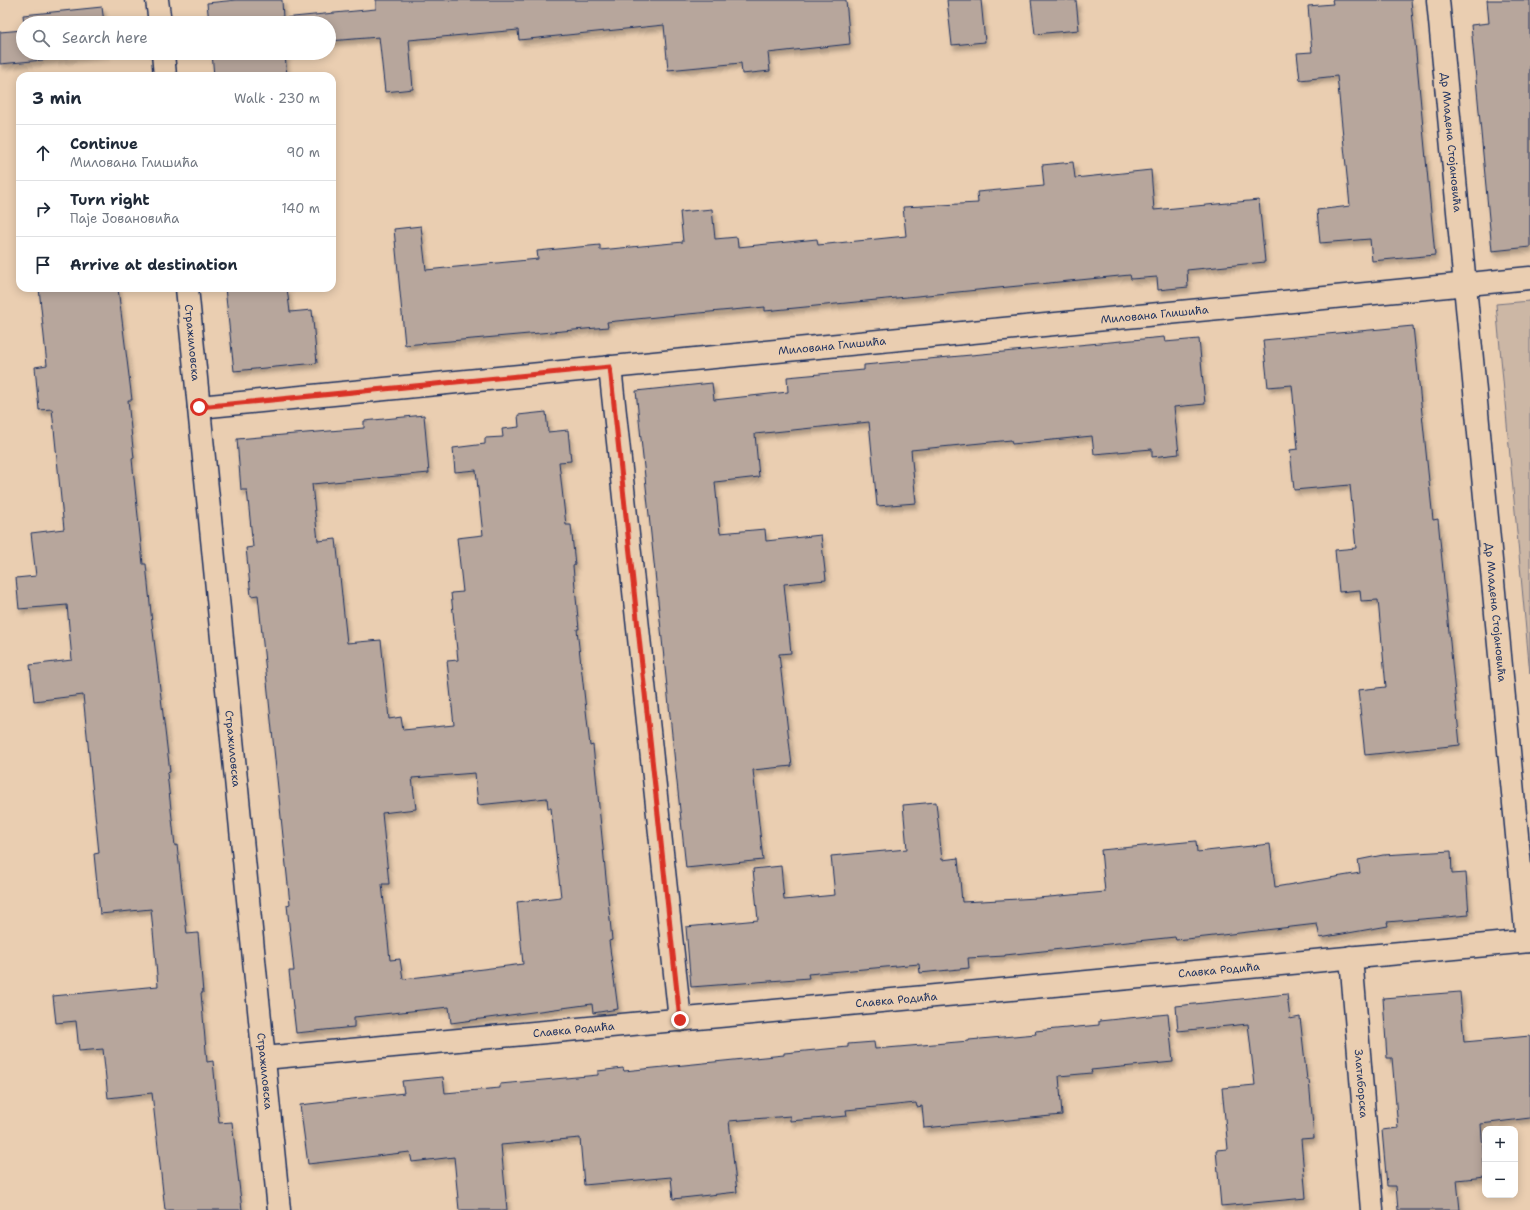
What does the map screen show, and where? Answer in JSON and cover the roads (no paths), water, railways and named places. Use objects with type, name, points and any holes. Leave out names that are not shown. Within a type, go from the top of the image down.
[{"type":"street","points":[[157,0],[159,16]]},
{"type":"street","name":"Др Младена Стојановића","points":[[1438,0],[1528,941]]},
{"type":"street","points":[[164,60],[165,72]]},
{"type":"street","points":[[1465,284],[1530,278]]},
{"type":"street","name":"Милована Глишића","points":[[199,407],[1465,284]]},
{"type":"street","name":"Стражиловска","points":[[187,292],[279,1210]]},
{"type":"street","points":[[610,367],[680,1020]]},
{"type":"street","name":"Славка Родића","points":[[264,1058],[1528,941]]},
{"type":"street","name":"Златиборска","points":[[1351,957],[1372,1210]]}]
